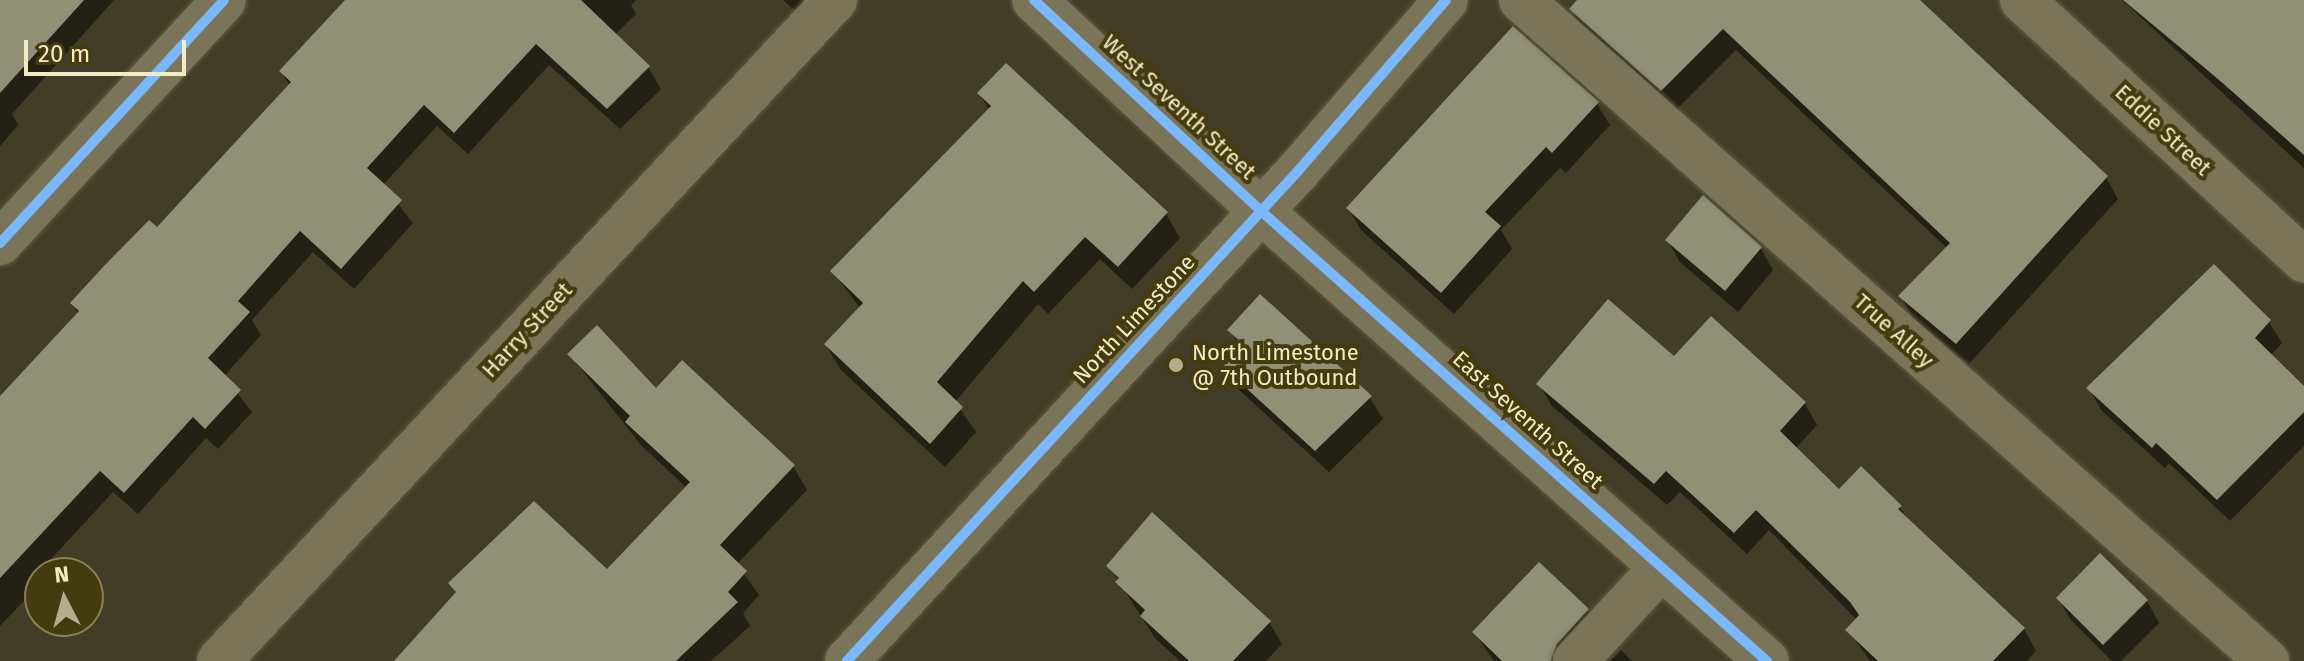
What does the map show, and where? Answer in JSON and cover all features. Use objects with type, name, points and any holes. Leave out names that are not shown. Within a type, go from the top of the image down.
[{"type":"street","points":[[0,243],[224,0]]},
{"type":"street","name":"Harry Street","points":[[219,661],[835,0]]},
{"type":"street","name":"West Seventh Street","points":[[1034,0],[1261,211]]},
{"type":"street","name":"North Limestone","points":[[867,655],[1446,0]]},
{"type":"street","name":"True Alley","points":[[1521,0],[2267,661]]},
{"type":"street","name":"Eddie Street","points":[[2022,0],[2304,260]]},
{"type":"street","name":"East Seventh Street","points":[[1261,211],[1767,661]]},
{"type":"street","points":[[1575,661],[1662,567]]},
{"type":"building","points":[[0,0],[84,0],[0,93]]},
{"type":"building","points":[[345,0],[581,0],[650,66],[607,109],[536,44],[454,133],[424,105],[367,168],[402,200],[341,269],[300,231],[238,301],[250,312],[208,358],[241,390],[205,429],[193,417],[124,493],[100,471],[0,578],[0,396],[79,311],[70,303],[103,267],[149,220],[157,227],[291,82],[279,71]]},
{"type":"building","points":[[1577,0],[1920,0],[2108,176],[1956,344],[1898,296],[1950,243],[1723,29],[1661,91],[1569,9]]},
{"type":"building","points":[[2123,0],[2304,0],[2304,155],[2218,79]]},
{"type":"building","points":[[1513,26],[1599,102],[1552,153],[1546,147],[1485,212],[1501,226],[1441,293],[1346,208]]},
{"type":"building","points":[[1006,63],[1168,212],[1118,267],[1085,237],[1034,292],[1023,281],[937,382],[963,407],[930,444],[824,344],[863,303],[830,271],[991,106],[977,93]]},
{"type":"building","points":[[1703,195],[1762,247],[1725,291],[1665,240]]},
{"type":"building","points":[[2214,264],[2271,320],[2255,338],[2304,386],[2304,412],[2217,500],[2156,443],[2152,448],[2086,388]]},
{"type":"building","points":[[1260,294],[1372,396],[1315,451],[1223,367],[1243,344],[1227,330]]},
{"type":"building","points":[[1608,299],[1674,356],[1711,316],[1806,402],[1780,431],[1839,489],[1861,466],[1902,506],[1898,509],[2025,628],[1993,661],[1878,661],[1845,630],[1859,615],[1850,602],[1756,510],[1734,533],[1666,471],[1654,484],[1536,384]]},
{"type":"building","points":[[597,325],[656,388],[682,360],[795,465],[720,545],[747,571],[728,592],[738,602],[676,661],[394,661],[456,592],[448,583],[534,501],[607,569],[690,482],[625,422],[630,416],[567,354]]},
{"type":"building","points":[[1152,512],[1271,621],[1233,661],[1189,661],[1140,616],[1145,610],[1115,582],[1119,578],[1106,566]]},
{"type":"building","points":[[2100,553],[2148,600],[2103,645],[2056,598]]},
{"type":"building","points":[[1539,562],[1589,609],[1557,644],[1551,661],[1502,661],[1472,632]]},
{"type":"cycle path","points":[[0,243],[224,0]]},
{"type":"cycle path","points":[[1034,0],[1261,211],[1767,661]]},
{"type":"cycle path","points":[[847,661],[1298,171],[1446,0]]},
{"type":"place","name":"North Limestone @ 7th Outbound","points":[[1176,365]]}]
